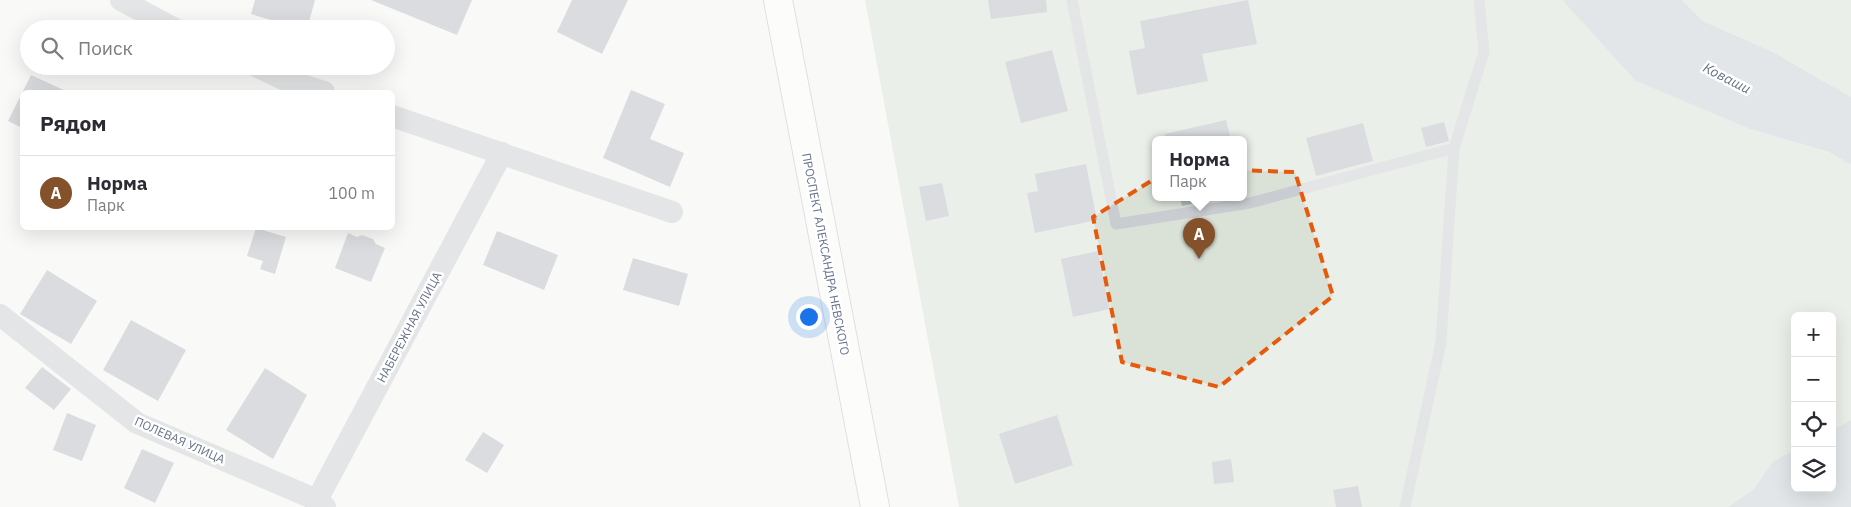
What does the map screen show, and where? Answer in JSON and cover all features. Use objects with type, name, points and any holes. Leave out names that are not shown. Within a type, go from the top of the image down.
[{"type":"main road","name":"ПРОСПЕКТ АЛЕКСАНДРА НЕВСКОГО","points":[[778,0],[875,507]]},
{"type":"street","points":[[121,0],[158,20]]},
{"type":"street","points":[[275,75],[318,90]]},
{"type":"street","points":[[395,117],[672,212]]},
{"type":"street","name":"НАБЕРЕЖНАЯ УЛИЦА","points":[[315,505],[502,154]]},
{"type":"street","name":"ПОЛЕВАЯ УЛИЦА","points":[[0,315],[137,423],[315,505]]},
{"type":"lane","points":[[1072,0],[1116,224],[1250,203],[1454,148]]},
{"type":"lane","points":[[1405,507],[1441,342],[1454,148],[1484,52],[1479,0]]},
{"type":"highlighted area","points":[[1172,168],[1295,172],[1333,296],[1219,387],[1122,362],[1093,217]]},
{"type":"shaded area","points":[[865,0],[1562,0],[1637,81],[1750,129],[1829,152],[1851,165],[1851,420],[1836,428],[1836,312],[1791,312],[1791,452],[1773,461],[1754,489],[1728,507],[959,507]]},
{"type":"shaded area","points":[[1682,0],[1851,0],[1851,97],[1773,52],[1703,21]]},
{"type":"water","name":"Коваши","points":[[1562,0],[1682,0],[1703,21],[1773,52],[1851,97],[1851,165],[1829,152],[1750,129],[1636,81]]},
{"type":"water","points":[[1851,420],[1851,507],[1728,507],[1754,489],[1773,461],[1791,452],[1791,492],[1836,492],[1836,428]]},
{"type":"building","points":[[255,0],[315,0],[309,20],[271,20],[251,14]]},
{"type":"building","points":[[371,0],[472,0],[457,35]]},
{"type":"building","points":[[572,0],[628,0],[602,54],[557,32]]},
{"type":"building","points":[[988,0],[1046,0],[1047,12],[991,19]]},
{"type":"building","points":[[1248,0],[1257,44],[1202,54],[1208,81],[1137,95],[1129,51],[1145,48],[1140,21]]},
{"type":"building","points":[[1052,50],[1068,111],[1021,123],[1005,62]]},
{"type":"building","points":[[31,75],[64,90],[24,90]]},
{"type":"building","points":[[631,90],[665,104],[650,139],[684,153],[670,187],[603,158]]},
{"type":"building","points":[[20,97],[20,127],[8,121]]},
{"type":"building","points":[[1226,120],[1230,136],[1166,136],[1165,134]]},
{"type":"building","points":[[1444,122],[1449,141],[1426,147],[1421,128]]},
{"type":"building","points":[[1363,123],[1373,161],[1316,176],[1306,138]]},
{"type":"building","points":[[1086,164],[1097,220],[1035,233],[1027,193],[1038,191],[1035,174]]},
{"type":"building","points":[[942,183],[949,216],[926,221],[919,187]]},
{"type":"building","points":[[1181,201],[1204,201],[1182,206]]},
{"type":"building","points":[[255,230],[263,230],[286,237],[275,274],[260,269],[263,261],[247,256]]},
{"type":"building","points":[[497,231],[558,255],[544,290],[483,265]]},
{"type":"building","points":[[348,233],[357,237],[362,235],[373,239],[376,244],[385,248],[371,282],[335,268]]},
{"type":"building","points":[[1098,251],[1110,309],[1073,317],[1061,259]]},
{"type":"building","points":[[633,258],[688,274],[679,306],[623,290]]},
{"type":"building","points":[[47,270],[97,301],[71,344],[20,314]]},
{"type":"building","points":[[131,320],[186,350],[158,401],[103,370]]},
{"type":"building","points":[[42,367],[71,389],[54,410],[25,388]]},
{"type":"building","points":[[265,368],[307,395],[273,459],[226,430]]},
{"type":"building","points":[[67,413],[96,425],[82,461],[53,450]]},
{"type":"building","points":[[1057,415],[1073,465],[1015,484],[999,434]]},
{"type":"building","points":[[483,432],[504,445],[487,473],[465,460]]},
{"type":"building","points":[[142,449],[174,463],[155,503],[124,488]]},
{"type":"building","points":[[1231,459],[1234,482],[1214,484],[1212,462]]},
{"type":"building","points":[[1358,486],[1362,507],[1336,507],[1333,490]]},
{"type":"place","name":"Норма","points":[[1199,259]]}]
